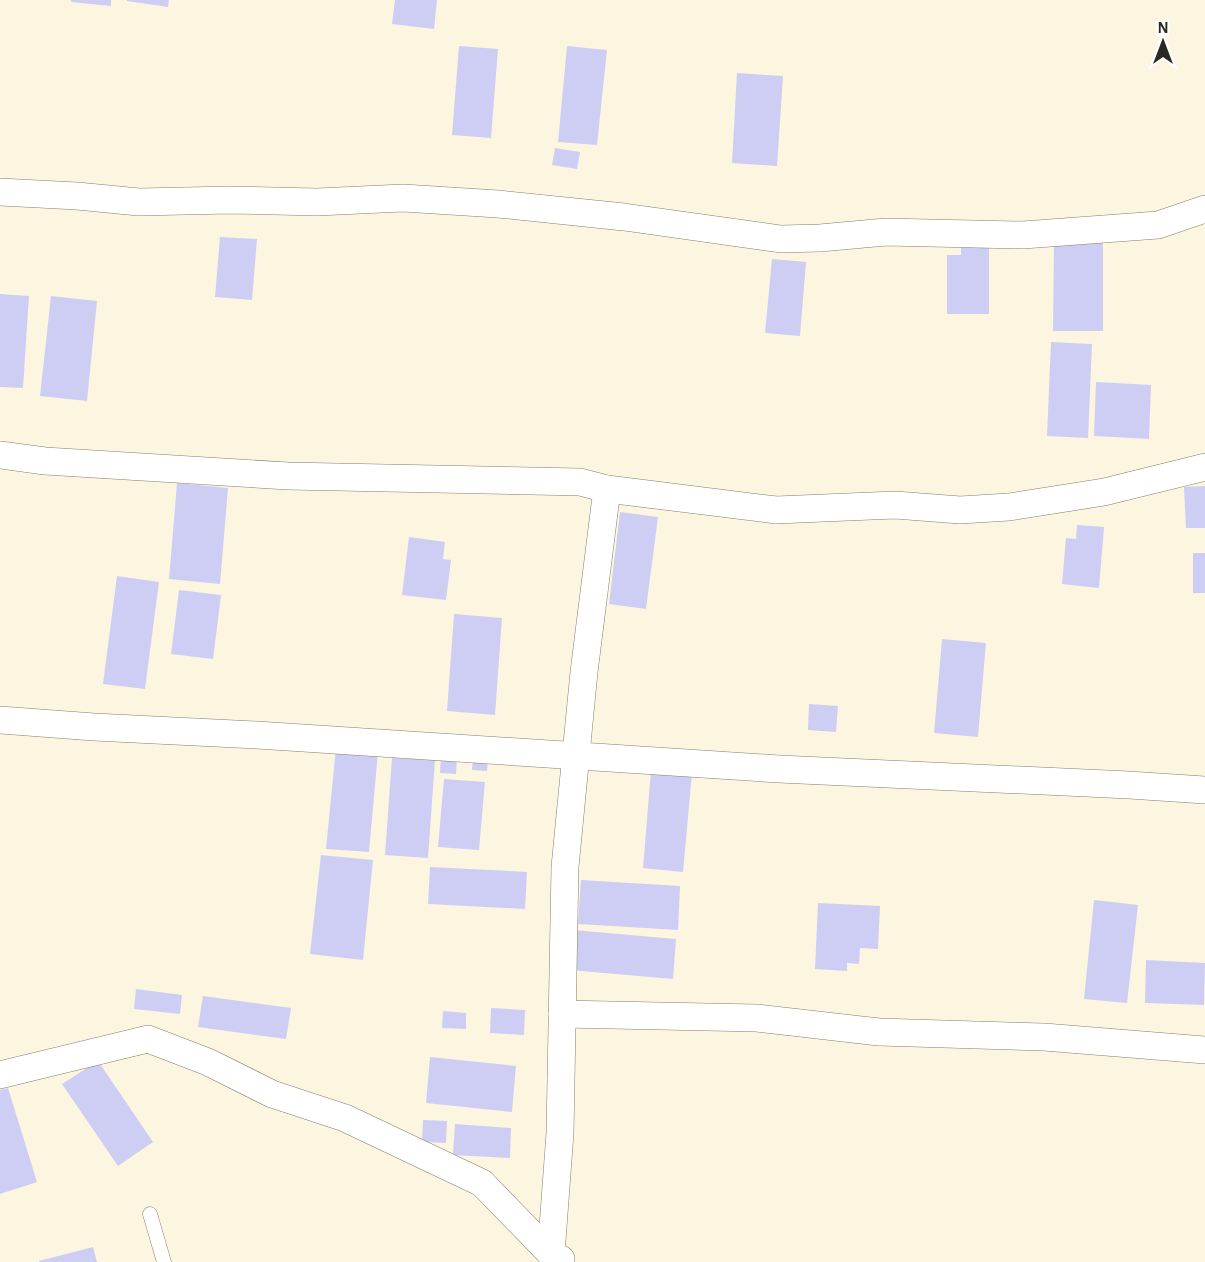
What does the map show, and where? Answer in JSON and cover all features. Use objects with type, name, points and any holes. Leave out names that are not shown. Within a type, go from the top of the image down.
[{"type":"street","points":[[0,192],[139,202],[230,200],[317,202],[403,198],[498,204],[624,217],[782,239],[886,232],[1023,235],[1158,225],[1205,209]]},
{"type":"street","points":[[0,455],[45,461],[288,476],[580,482],[607,489],[776,510],[895,505],[960,510],[1009,507],[1104,492],[1205,467]]},
{"type":"street","points":[[559,1258],[565,867],[585,661],[607,489]]},
{"type":"street","points":[[0,720],[779,769],[1129,784],[1205,790]]},
{"type":"street","points":[[562,1014],[757,1018],[879,1032],[1044,1037],[1205,1050]]},
{"type":"street","points":[[0,1075],[148,1039],[208,1062],[272,1094],[345,1118],[482,1183],[559,1258]]},
{"type":"lane","points":[[150,1214],[164,1262]]},
{"type":"building","points":[[71,0],[111,0],[111,6],[71,2]]},
{"type":"building","points":[[127,0],[169,0],[168,7]]},
{"type":"building","points":[[395,0],[437,0],[434,29],[392,24]]},
{"type":"building","points":[[459,46],[498,49],[491,138],[452,135]]},
{"type":"building","points":[[567,46],[607,50],[597,145],[558,142]]},
{"type":"building","points":[[737,73],[783,76],[777,166],[732,163]]},
{"type":"building","points":[[555,148],[580,152],[577,169],[552,165]]},
{"type":"building","points":[[220,237],[257,239],[252,300],[215,297]]},
{"type":"building","points":[[1054,240],[1103,240],[1103,331],[1053,331]]},
{"type":"building","points":[[961,243],[989,244],[989,314],[947,314],[947,255],[961,255]]},
{"type":"building","points":[[772,259],[806,262],[800,336],[765,333]]},
{"type":"building","points":[[0,294],[29,296],[23,388],[0,387]]},
{"type":"building","points":[[51,296],[97,301],[87,401],[40,396]]},
{"type":"building","points":[[1051,342],[1092,344],[1088,438],[1047,436]]},
{"type":"building","points":[[1096,382],[1151,385],[1149,439],[1094,436]]},
{"type":"building","points":[[177,483],[228,488],[220,584],[169,579]]},
{"type":"building","points":[[1205,486],[1205,528],[1186,528],[1184,487]]},
{"type":"building","points":[[620,512],[658,517],[646,609],[609,604]]},
{"type":"building","points":[[1077,525],[1104,527],[1099,588],[1062,584],[1066,538],[1076,539]]},
{"type":"building","points":[[409,537],[445,542],[443,559],[451,560],[446,600],[402,595]]},
{"type":"building","points":[[1193,553],[1205,553],[1205,593],[1193,593]]},
{"type":"building","points":[[117,576],[159,582],[145,689],[103,684]]},
{"type":"building","points":[[179,590],[221,595],[213,659],[171,654]]},
{"type":"building","points":[[454,614],[502,618],[495,715],[447,711]]},
{"type":"building","points":[[942,639],[986,643],[978,737],[934,733]]},
{"type":"building","points":[[809,704],[838,706],[836,732],[808,730]]},
{"type":"building","points":[[336,748],[378,752],[369,852],[326,849]]},
{"type":"building","points":[[441,756],[457,758],[456,774],[440,773]]},
{"type":"building","points":[[473,757],[488,759],[487,771],[472,770]]},
{"type":"building","points":[[392,758],[435,760],[428,858],[385,855]]},
{"type":"building","points":[[651,770],[692,773],[683,872],[643,868]]},
{"type":"building","points":[[444,779],[485,782],[479,850],[438,847]]},
{"type":"building","points":[[321,855],[373,860],[363,960],[310,954]]},
{"type":"building","points":[[430,867],[527,872],[525,909],[428,904]]},
{"type":"building","points":[[581,880],[680,886],[678,930],[578,924]]},
{"type":"building","points":[[1094,900],[1138,905],[1127,1003],[1084,999]]},
{"type":"building","points":[[818,903],[880,906],[878,949],[860,948],[859,964],[847,963],[847,971],[815,969]]},
{"type":"building","points":[[573,930],[676,939],[673,979],[570,970]]},
{"type":"building","points":[[1146,960],[1205,963],[1204,1005],[1145,1003]]},
{"type":"building","points":[[136,989],[182,995],[180,1014],[134,1009]]},
{"type":"building","points":[[203,996],[291,1008],[286,1039],[198,1027]]},
{"type":"building","points":[[491,1008],[525,1010],[524,1035],[490,1033]]},
{"type":"building","points":[[443,1011],[466,1013],[466,1029],[442,1028]]},
{"type":"building","points":[[430,1057],[516,1066],[512,1112],[426,1103]]},
{"type":"building","points":[[98,1061],[153,1142],[118,1166],[62,1084]]},
{"type":"building","points":[[8,1088],[37,1182],[0,1194],[0,1090]]},
{"type":"building","points":[[423,1120],[447,1121],[446,1143],[422,1142]]},
{"type":"building","points":[[455,1124],[511,1128],[510,1158],[453,1155]]},
{"type":"building","points":[[93,1247],[97,1262],[39,1262],[39,1261]]}]
